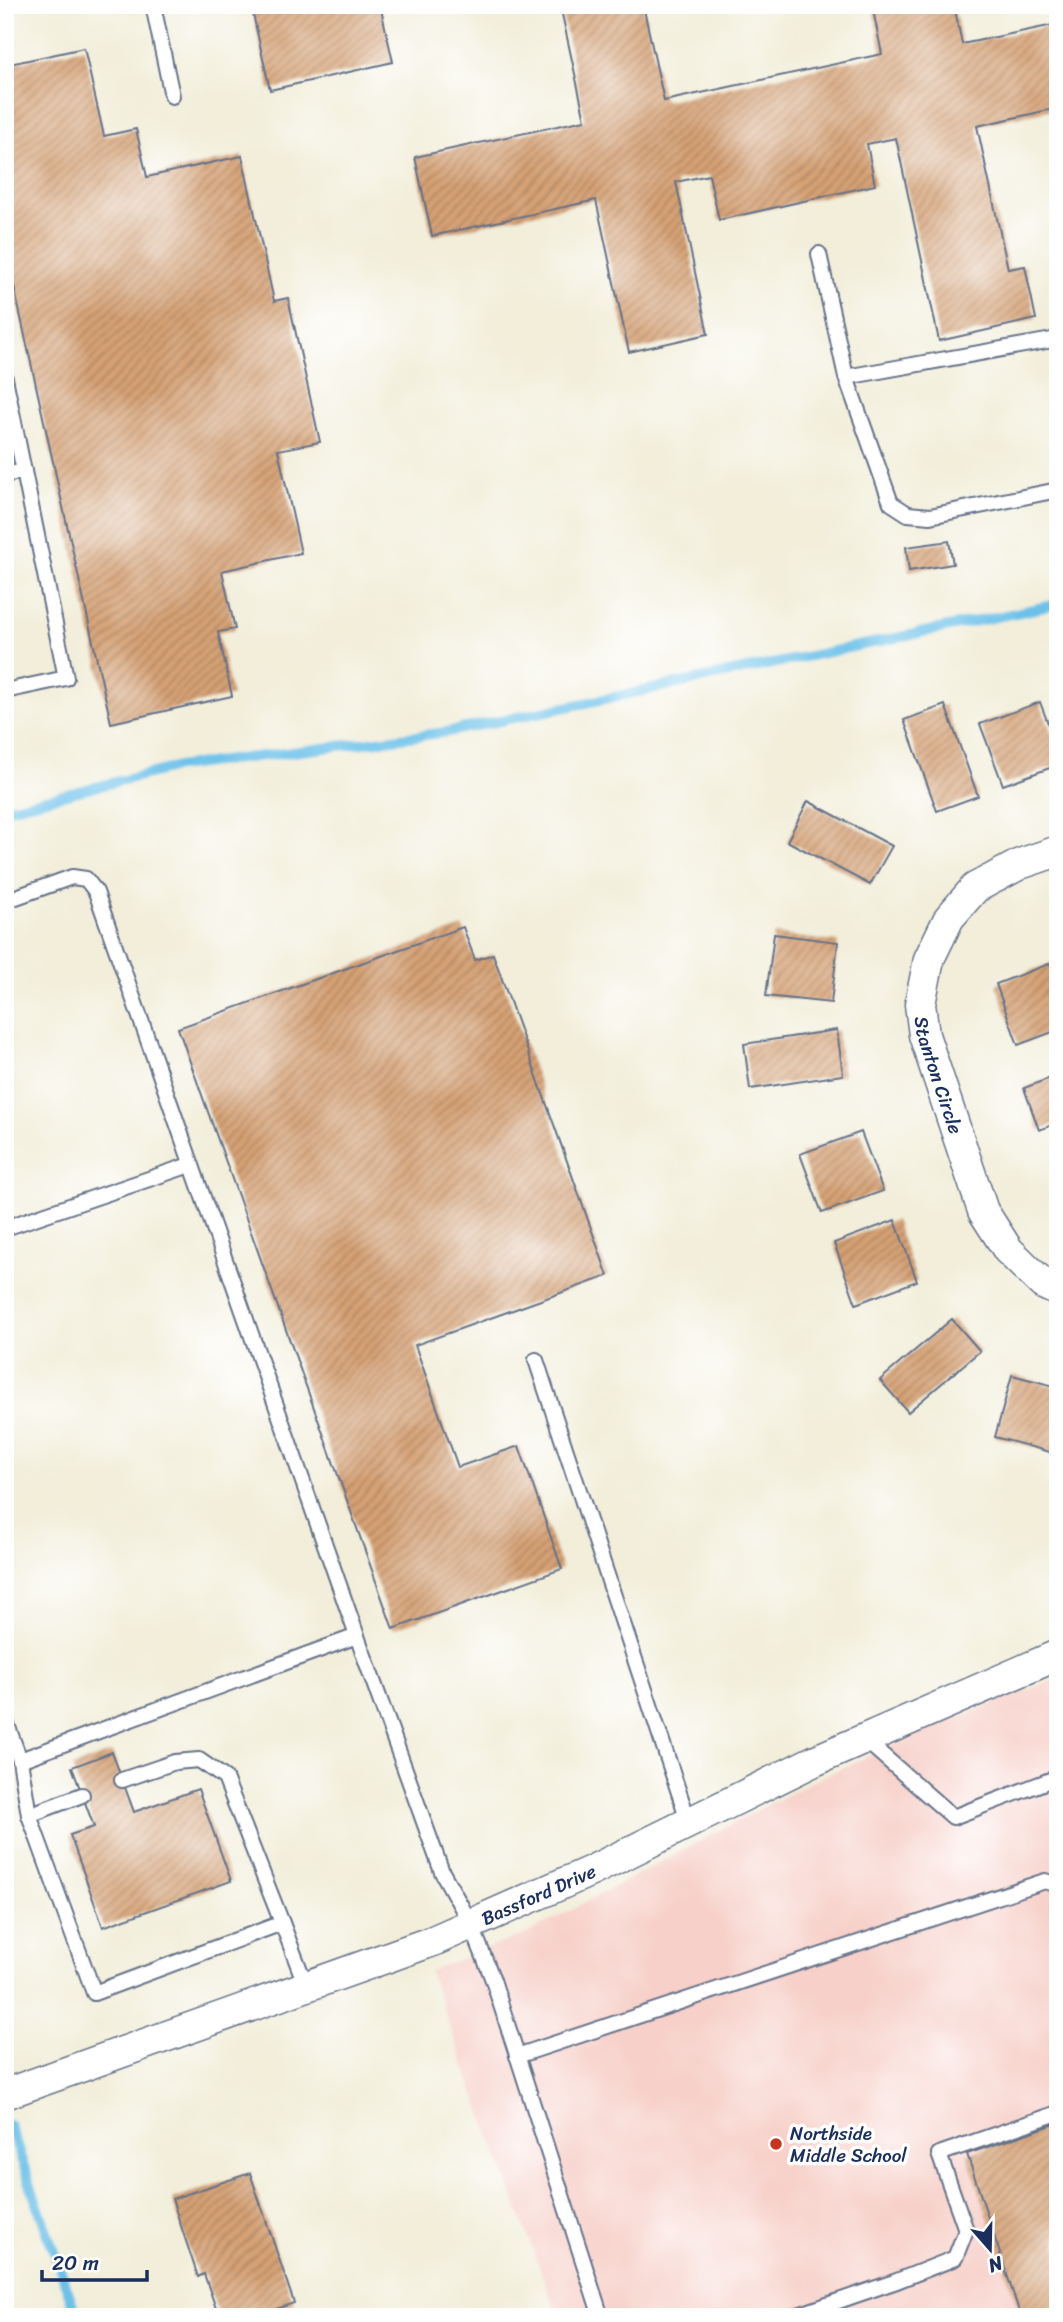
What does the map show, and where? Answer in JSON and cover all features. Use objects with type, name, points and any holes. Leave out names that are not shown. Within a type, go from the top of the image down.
[{"type":"street","name":"Stanton Circle","points":[[1058,851],[1020,864],[975,888],[949,918],[929,959],[920,1004],[924,1035],[983,1211],[1008,1250],[1042,1284],[1058,1291]]},
{"type":"street","name":"Bassford Drive","points":[[5,2095],[433,1941],[591,1871],[864,1740],[1058,1655]]},
{"type":"lane","points":[[153,5],[172,96]]},
{"type":"lane","points":[[819,254],[846,377],[891,503],[908,514],[930,516],[1058,490]]},
{"type":"lane","points":[[846,377],[1058,339]]},
{"type":"lane","points":[[5,378],[66,678],[5,691]]},
{"type":"lane","points":[[5,475],[24,471]]},
{"type":"lane","points":[[5,901],[72,877],[86,879],[96,892],[356,1636],[442,1872],[471,1924],[493,1980],[601,2317]]},
{"type":"lane","points":[[5,1228],[190,1165]]},
{"type":"lane","points":[[536,1360],[688,1823]]},
{"type":"lane","points":[[20,1759],[356,1636]]},
{"type":"lane","points":[[5,1719],[20,1759],[29,1815],[94,1993],[282,1923]]},
{"type":"lane","points":[[864,1740],[953,1817],[1058,1777]]},
{"type":"lane","points":[[122,1780],[175,1762],[199,1760],[225,1778],[306,1986]]},
{"type":"lane","points":[[29,1815],[82,1795]]},
{"type":"lane","points":[[517,2056],[1045,1881],[1058,1885]]},
{"type":"lane","points":[[792,2317],[955,2258],[966,2230],[939,2154],[1058,2113]]},
{"type":"shaded area","name":"Northside Middle School","points":[[1058,1678],[1058,2317],[558,2317],[429,1971],[526,1934],[807,1784],[920,1732]]},
{"type":"building","points":[[251,5],[380,5],[393,62],[270,90]]},
{"type":"building","points":[[560,5],[643,5],[664,101],[882,54],[872,5],[954,5],[962,44],[1058,24],[1058,108],[977,126],[1008,269],[1025,266],[1036,319],[939,341],[896,138],[867,144],[875,185],[719,220],[709,175],[676,182],[708,334],[629,352],[596,200],[432,236],[415,157],[585,120]]},
{"type":"building","points":[[84,48],[104,136],[136,129],[147,177],[242,156],[274,301],[288,298],[320,442],[278,450],[301,553],[222,571],[235,629],[218,632],[232,696],[111,723],[5,246],[5,65]]},
{"type":"building","points":[[949,541],[953,564],[909,571],[906,547]]},
{"type":"building","points":[[1040,702],[1058,750],[1058,765],[1003,785],[980,724]]},
{"type":"building","points":[[945,705],[978,796],[937,811],[904,720]]},
{"type":"building","points":[[808,801],[892,846],[870,885],[787,841]]},
{"type":"building","points":[[463,927],[475,960],[493,954],[608,1276],[415,1345],[458,1467],[519,1446],[562,1569],[393,1629],[178,1028]]},
{"type":"building","points":[[774,934],[838,942],[831,1003],[766,996]]},
{"type":"building","points":[[1054,962],[1058,971],[1058,1030],[1018,1045],[996,984]]},
{"type":"building","points":[[837,1030],[843,1075],[750,1089],[744,1044]]},
{"type":"building","points":[[1058,1075],[1058,1123],[1039,1130],[1024,1088]]},
{"type":"building","points":[[861,1132],[883,1191],[822,1213],[800,1154]]},
{"type":"building","points":[[895,1220],[917,1281],[856,1304],[834,1243]]},
{"type":"building","points":[[952,1319],[980,1351],[908,1412],[880,1380]]},
{"type":"building","points":[[1012,1375],[1058,1387],[1057,1454],[995,1437]]},
{"type":"building","points":[[112,1752],[134,1812],[198,1789],[231,1881],[103,1927],[70,1835],[94,1827],[72,1767]]},
{"type":"building","points":[[1058,2123],[1058,2317],[1021,2317],[967,2154]]},
{"type":"building","points":[[250,2173],[294,2303],[253,2317],[219,2317],[204,2274],[198,2277],[172,2199]]},
{"type":"waterway","points":[[5,809],[177,767],[447,732],[1058,604]]},
{"type":"waterway","points":[[9,2124],[77,2317]]},
{"type":"place","name":"Northside Middle School","points":[[776,2144]]}]
